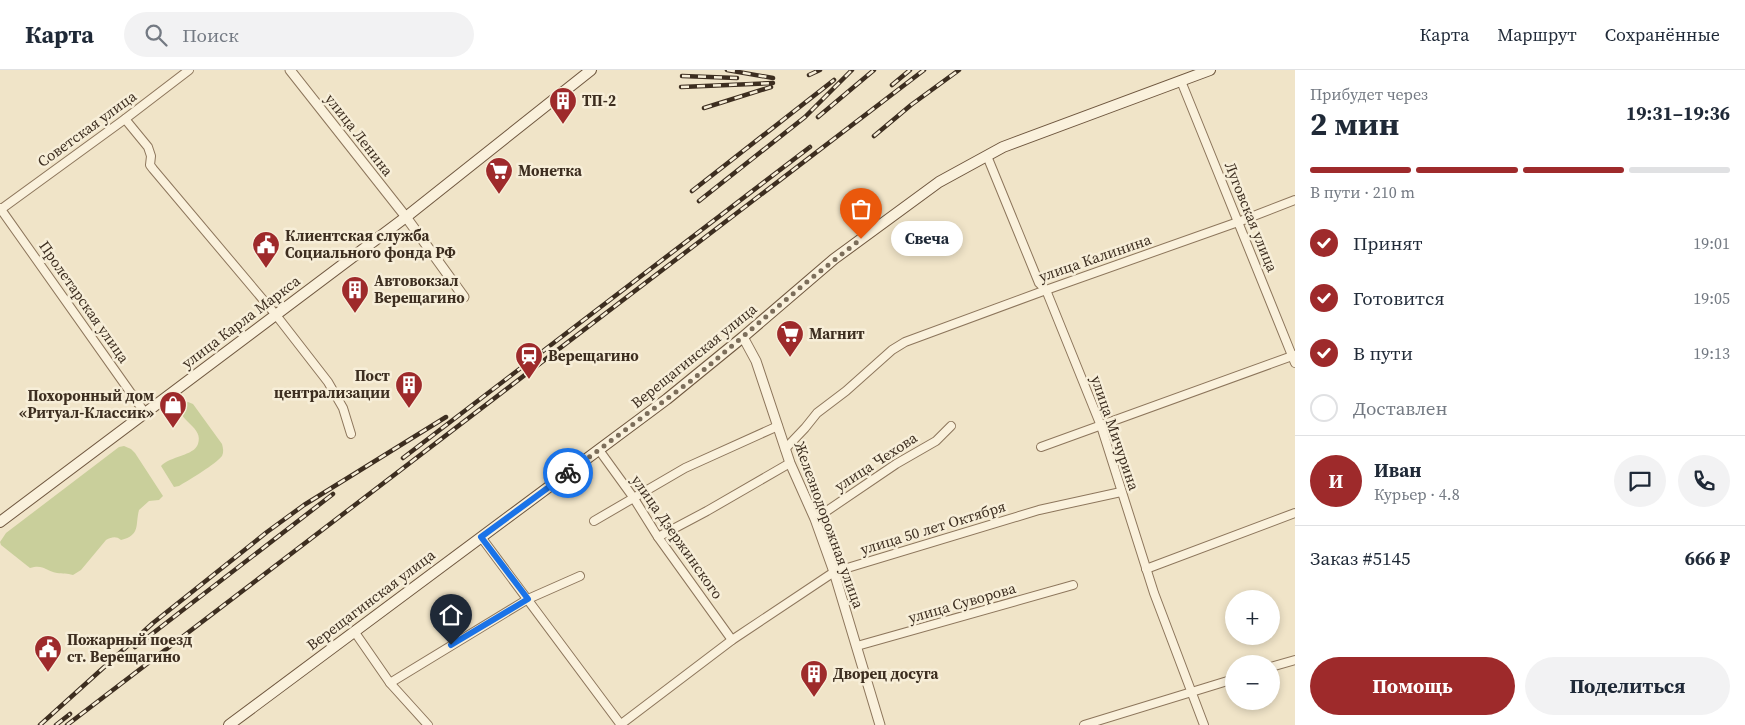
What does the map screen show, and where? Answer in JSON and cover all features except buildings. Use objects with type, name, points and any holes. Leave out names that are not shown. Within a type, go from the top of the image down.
[{"type":"main road","name":"улица Карла Маркса","points":[[0,522],[406,217],[592,70]]},
{"type":"main road","name":"Верещагинская улица","points":[[229,725],[692,380],[834,259],[939,182],[1021,140],[1210,70]]},
{"type":"street","name":"Советская улица","points":[[0,209],[125,119],[189,70]]},
{"type":"street","name":"улица Ленина","points":[[290,70],[406,217],[464,297]]},
{"type":"street","name":"Луговская улица","points":[[1181,81],[1294,358]]},
{"type":"street","points":[[125,119],[148,147],[151,156],[150,165],[153,169],[276,315],[334,390],[351,434]]},
{"type":"street","name":"улица Мичурина","points":[[987,156],[1039,282],[1046,290],[1101,426],[1146,569],[1204,725]]},
{"type":"street","name":"улица Калинина","points":[[785,449],[817,413],[846,391],[892,350],[905,342],[1295,200]]},
{"type":"street","name":"Пролетарская улица","points":[[0,209],[145,413]]},
{"type":"street","name":"Железнодорожная улица","points":[[743,337],[756,361],[790,463],[815,519],[834,572],[858,646],[880,725]]},
{"type":"street","points":[[1041,447],[1294,358]]},
{"type":"street","points":[[594,521],[686,468],[778,426]]},
{"type":"street","name":"улица Чехова","points":[[815,519],[896,464],[936,441],[951,426]]},
{"type":"street","name":"улица Дзержинского","points":[[599,450],[633,497],[658,537],[732,640]]},
{"type":"street","points":[[658,537],[708,512],[790,463]]},
{"type":"street","name":"улица 50 лет Октября","points":[[620,725],[732,640],[834,572],[1039,510],[1121,492]]},
{"type":"street","points":[[1146,569],[1295,513]]},
{"type":"street","points":[[481,537],[620,725]]},
{"type":"street","points":[[390,683],[528,599],[580,576]]},
{"type":"street","name":"улица Суворова","points":[[858,646],[1073,585]]},
{"type":"street","points":[[354,631],[390,683],[428,725]]},
{"type":"street","points":[[1280,664],[1295,660]]},
{"type":"street","points":[[1084,725],[1225,682]]},
{"type":"green space","points":[[188,402],[193,404],[222,444],[223,453],[219,459],[208,467],[179,486],[174,487],[161,466],[192,451],[196,448],[199,438],[198,433],[183,417],[181,412],[180,407]]},
{"type":"green space","points":[[124,446],[135,453],[163,496],[159,500],[149,501],[139,510],[136,529],[132,535],[121,540],[114,537],[106,540],[81,570],[73,575],[53,572],[42,567],[30,568],[1,545],[0,542],[6,533],[119,447]]},
{"type":"railway","points":[[727,70],[773,78]]},
{"type":"railway","points":[[809,75],[820,70]]},
{"type":"railway","points":[[699,201],[805,117],[852,70]]},
{"type":"railway","points":[[818,117],[874,70]]},
{"type":"railway","points":[[892,85],[910,70]]},
{"type":"railway","points":[[67,725],[924,70]]},
{"type":"railway","points":[[874,136],[911,105],[959,70]]},
{"type":"railway","points":[[682,76],[737,78]]},
{"type":"railway","points":[[692,191],[834,80]]},
{"type":"railway","points":[[681,87],[773,83]]},
{"type":"railway","points":[[704,108],[771,87]]},
{"type":"railway","points":[[403,458],[810,147]]},
{"type":"railway","points":[[40,725],[153,623],[267,532],[304,505],[446,417]]},
{"type":"railway","points":[[135,647],[333,494]]},
{"type":"railway","points":[[56,725],[70,714]]},
{"type":"way so far","points":[[568,473],[692,380],[834,259],[861,239]]},
{"type":"place","name":"ТП-2","points":[[563,125]]},
{"type":"place","name":"Монетка","points":[[499,195]]},
{"type":"place","name":"Свеча","points":[[861,239]]},
{"type":"place","name":"Клиентская служба Социального фонда РФ","points":[[266,269]]},
{"type":"place","name":"Автовокзал Верещагино","points":[[355,314]]},
{"type":"place","name":"Магнит","points":[[790,358]]},
{"type":"place","name":"Верещагино","points":[[529,380]]},
{"type":"place","name":"Пост централизации","points":[[409,409]]},
{"type":"place","name":"Похоронный дом «Ритуал-Классик»","points":[[173,429]]},
{"type":"place","name":"Пожарный поезд ст. Верещагино","points":[[48,673]]},
{"type":"place","name":"Дворец досуга","points":[[814,698]]},
{"type":"route","points":[[451,645],[528,599],[481,537],[568,473]]}]
